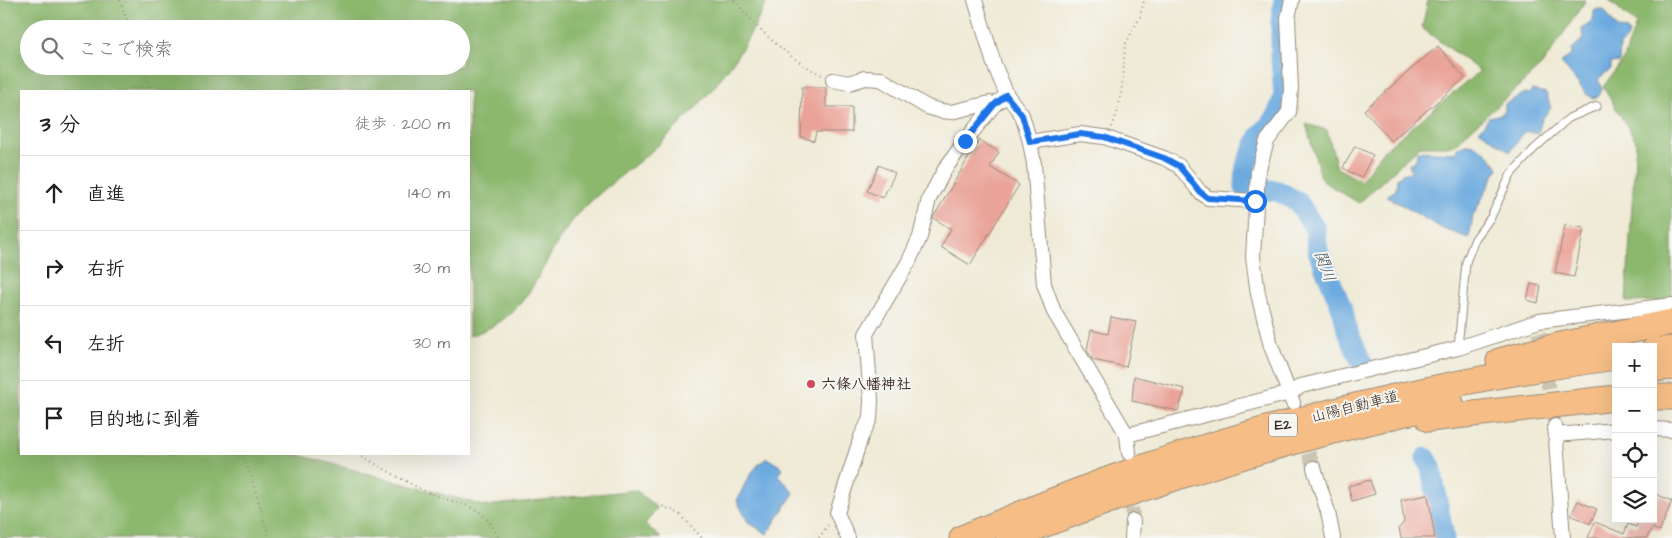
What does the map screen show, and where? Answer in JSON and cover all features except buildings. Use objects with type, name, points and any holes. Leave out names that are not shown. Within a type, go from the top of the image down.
[{"type":"highway","points":[[1259,431],[1430,378],[1556,346],[1672,322]]},
{"type":"highway","points":[[1657,351],[1672,349]]},
{"type":"highway","name":"山陽自動車道","points":[[962,538],[1123,474],[1259,431],[1400,396],[1540,368],[1612,358]]},
{"type":"highway","points":[[1657,369],[1672,367]]},
{"type":"highway","name":"山陽自動車道","points":[[1009,538],[1190,471],[1328,431],[1482,396],[1612,375]]},
{"type":"highway","points":[[1657,397],[1672,397]]},
{"type":"highway","points":[[1328,431],[1612,398]]},
{"type":"street","points":[[976,0],[994,64],[1006,95],[1022,115],[1030,142],[1044,284],[1054,312],[1127,435],[1128,453]]},
{"type":"street","points":[[1291,398],[1271,346],[1258,294],[1253,257],[1258,172],[1267,141],[1289,112],[1291,89],[1288,18],[1292,0]]},
{"type":"street","points":[[833,80],[849,83],[865,78],[881,79],[928,106],[951,112],[990,103],[994,105]]},
{"type":"street","points":[[848,538],[837,513],[861,437],[870,419],[871,400],[866,334],[909,261],[920,237],[928,199],[945,169],[994,105],[1006,95]]},
{"type":"street","points":[[1030,142],[1080,134],[1104,137],[1164,158],[1179,166],[1200,192],[1208,198],[1255,201]]},
{"type":"street","points":[[1127,435],[1291,398],[1301,386],[1539,327],[1672,305]]},
{"type":"street","points":[[1657,429],[1672,430]]},
{"type":"street","points":[[1563,538],[1556,431],[1612,430]]},
{"type":"street","points":[[1314,468],[1328,512],[1333,538]]},
{"type":"street","points":[[1132,538],[1133,521]]},
{"type":"lane","points":[[1458,348],[1466,262],[1475,239],[1491,217],[1511,174],[1535,148],[1570,118],[1597,106]]},
{"type":"path","points":[[120,0],[127,20]]},
{"type":"path","points":[[734,0],[755,25],[798,63],[833,80]]},
{"type":"path","points":[[1104,137],[1110,132],[1118,111],[1123,79],[1125,45],[1140,17],[1144,0]]},
{"type":"path","points":[[146,75],[151,90]]},
{"type":"path","points":[[241,455],[251,475],[269,538]]},
{"type":"path","points":[[360,455],[426,492],[469,505],[490,520],[499,538]]},
{"type":"path","points":[[658,504],[680,514],[702,538]]},
{"type":"green space","points":[[0,0],[768,0],[739,53],[706,97],[658,146],[582,210],[567,228],[524,299],[510,314],[492,326],[470,336],[470,90],[20,90],[20,455],[300,455],[485,506],[636,490],[657,508],[645,524],[661,538],[0,538]]},
{"type":"green space","points":[[1428,0],[1586,0],[1542,65],[1453,146],[1420,146],[1359,203],[1322,181],[1306,124],[1327,130],[1337,168],[1361,181],[1382,152],[1480,71],[1422,28]]},
{"type":"green space","points":[[1609,0],[1672,0],[1672,299],[1667,301],[1626,302],[1636,141],[1603,87],[1624,58],[1636,24]]},
{"type":"water","points":[[1598,9],[1604,10],[1618,29],[1627,30],[1629,33],[1627,39],[1620,45],[1619,62],[1611,63],[1611,69],[1598,79],[1602,90],[1598,97],[1593,98],[1586,94],[1561,62],[1572,55],[1572,49],[1583,39],[1582,29],[1593,21],[1594,11]]},
{"type":"water","points":[[1532,90],[1546,93],[1551,108],[1542,119],[1538,134],[1525,131],[1510,152],[1479,130],[1489,117],[1502,114],[1505,110],[1505,104],[1525,93],[1530,94]]},
{"type":"water","points":[[1471,144],[1485,151],[1498,168],[1473,216],[1469,238],[1443,229],[1386,196],[1396,190],[1397,178],[1402,174],[1412,172],[1409,164],[1416,160],[1417,151],[1452,153],[1458,147]]},
{"type":"water","points":[[767,458],[783,468],[779,475],[794,493],[767,534],[748,522],[737,501],[753,471]]},
{"type":"waterway","name":"関川","points":[[1249,189],[1245,187],[1246,166],[1260,136],[1276,118],[1284,96],[1281,58],[1281,21],[1284,0]]},
{"type":"waterway","name":"関川","points":[[1268,190],[1278,191],[1298,202],[1315,229],[1318,251],[1343,311],[1347,330],[1362,363]]},
{"type":"waterway","name":"関川","points":[[1426,458],[1431,467],[1444,538]]},
{"type":"tunnel","points":[[1539,333],[1555,426]]},
{"type":"tunnel","points":[[1302,433],[1314,468]]},
{"type":"tunnel","points":[[1131,487],[1133,521]]},
{"type":"place","name":"六條八幡神社","points":[[811,384]]},
{"type":"route","points":[[965,141],[994,105],[1006,95],[1022,115],[1030,142],[1080,134],[1104,137],[1164,158],[1179,166],[1200,192],[1208,198],[1255,201]]}]
